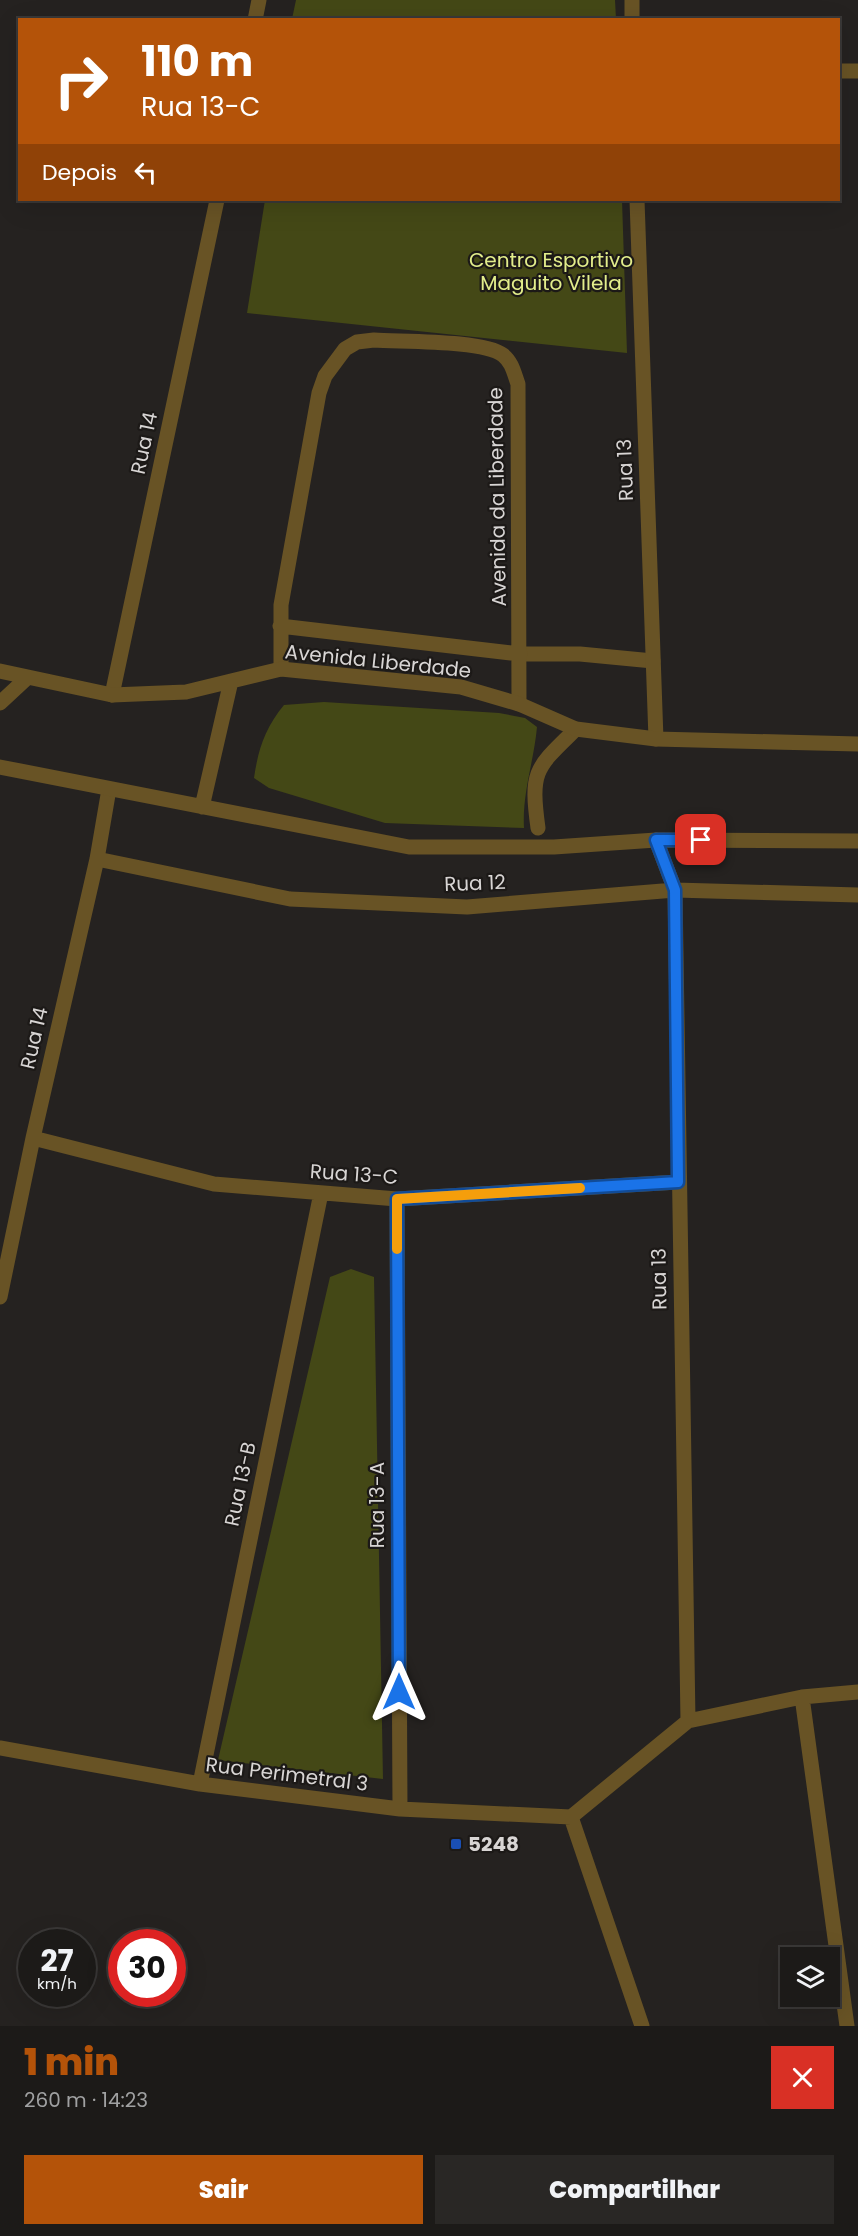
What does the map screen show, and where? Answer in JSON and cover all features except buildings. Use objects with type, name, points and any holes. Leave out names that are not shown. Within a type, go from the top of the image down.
[{"type":"street","points":[[255,18],[259,0]]},
{"type":"street","points":[[632,0],[632,18]]},
{"type":"street","points":[[840,71],[858,71]]},
{"type":"street","name":"Rua 14","points":[[112,695],[217,201]]},
{"type":"street","name":"Rua 13","points":[[637,201],[656,739]]},
{"type":"street","name":"Avenida da Liberdade","points":[[281,669],[280,626],[319,393],[335,359],[357,342],[374,340],[484,346],[502,354],[510,362],[518,384],[519,704]]},
{"type":"street","points":[[280,626],[520,654],[580,654],[653,661]]},
{"type":"street","name":"Avenida Liberdade","points":[[0,671],[112,695],[186,692],[281,669],[461,687],[519,704],[576,729],[656,739],[858,744]]},
{"type":"street","points":[[0,703],[28,677]]},
{"type":"street","points":[[202,807],[231,681]]},
{"type":"street","points":[[538,828],[533,793],[541,764],[576,729]]},
{"type":"street","points":[[0,766],[409,847],[554,847],[656,840],[858,841]]},
{"type":"street","name":"Rua 14","points":[[0,1297],[33,1138],[97,859],[109,789]]},
{"type":"street","name":"Rua 13","points":[[656,840],[675,890],[688,1721]]},
{"type":"street","name":"Rua 12","points":[[97,859],[290,899],[467,907],[675,890],[858,895]]},
{"type":"street","name":"Rua 13-C","points":[[33,1138],[214,1184],[397,1199],[678,1182]]},
{"type":"street","name":"Rua 13-B","points":[[200,1784],[321,1193]]},
{"type":"street","name":"Rua 13-A","points":[[397,1199],[400,1809]]},
{"type":"street","points":[[642,2026],[571,1817],[688,1721],[802,1697],[858,1692]]},
{"type":"street","points":[[802,1697],[847,2026]]},
{"type":"street","name":"Rua Perimetral 3","points":[[0,1748],[200,1784],[400,1809],[571,1817]]},
{"type":"green space","points":[[296,0],[615,0],[616,18],[292,18]]},
{"type":"green space","name":"Centro Esportivo Maguito Vilela","points":[[265,201],[622,201],[627,353],[247,313]]},
{"type":"green space","points":[[324,702],[499,713],[525,718],[537,727],[526,790],[524,828],[385,823],[269,788],[254,778],[263,740],[284,705]]},
{"type":"green space","points":[[351,1269],[374,1277],[383,1779],[218,1760],[330,1277]]},
{"type":"slow traffic","points":[[397,1249],[397,1199],[580,1188]]},
{"type":"place","name":"5248","points":[[456,1844]]},
{"type":"route","points":[[399,1692],[397,1199],[678,1182],[675,890],[656,840],[701,840]]}]
